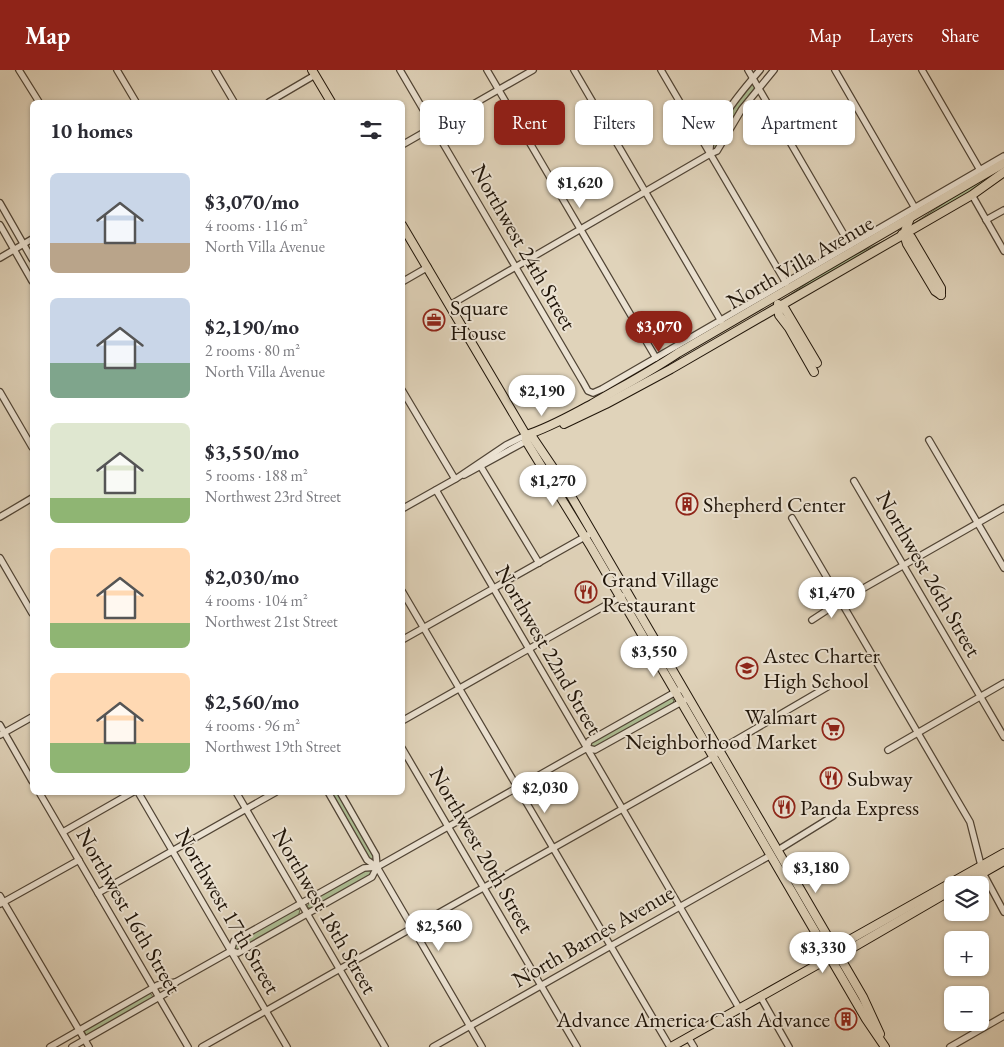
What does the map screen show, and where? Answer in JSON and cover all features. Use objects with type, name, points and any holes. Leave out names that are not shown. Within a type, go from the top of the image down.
[{"type":"main road","points":[[313,73],[330,100]]},
{"type":"main road","name":"North Villa Avenue","points":[[528,438],[652,371],[678,353],[1004,163]]},
{"type":"main road","name":"North Villa Avenue","points":[[528,438],[606,404],[674,367],[972,195],[1004,172]]},
{"type":"main road","points":[[882,235],[904,234],[912,237],[941,288],[941,295],[935,291],[907,244],[904,234],[910,218]]},
{"type":"main road","points":[[405,230],[779,870],[831,957],[864,1006]]},
{"type":"main road","points":[[784,292],[777,308],[779,315],[814,372]]},
{"type":"main road","points":[[756,308],[763,310],[785,309],[817,363]]},
{"type":"main road","points":[[652,371],[674,367],[678,353]]},
{"type":"main road","points":[[528,438],[564,484],[628,593],[837,952],[885,1047]]},
{"type":"main road","points":[[543,469],[550,464]]},
{"type":"main road","points":[[556,490],[564,484]]},
{"type":"main road","points":[[569,512],[578,508]]},
{"type":"main road","points":[[590,547],[603,551]]},
{"type":"main road","points":[[603,551],[606,573]]},
{"type":"main road","points":[[652,652],[660,648]]},
{"type":"main road","points":[[732,790],[740,785]]},
{"type":"main road","points":[[746,814],[754,810]]},
{"type":"main road","points":[[967,876],[981,865],[1004,853]]},
{"type":"main road","points":[[978,876],[1004,861]]},
{"type":"main road","points":[[670,1047],[944,892]]},
{"type":"street","points":[[20,70],[38,100]]},
{"type":"street","points":[[117,70],[135,100]]},
{"type":"street","points":[[215,70],[233,100]]},
{"type":"street","name":"Northwest 24th Street","points":[[400,70],[420,104]]},
{"type":"street","points":[[487,70],[656,358]]},
{"type":"street","points":[[481,100],[533,70]]},
{"type":"street","points":[[574,70],[721,321]]},
{"type":"street","points":[[661,70],[786,283]]},
{"type":"street","points":[[748,70],[850,245]]},
{"type":"street","points":[[710,154],[709,145],[728,111],[760,70]]},
{"type":"street","points":[[450,305],[717,151],[742,109],[774,70]]},
{"type":"street","points":[[835,70],[915,208]]},
{"type":"street","points":[[922,70],[980,170]]},
{"type":"street","points":[[272,100],[313,73]]},
{"type":"street","points":[[405,144],[420,135]]},
{"type":"street","name":"Northwest 24th Street","points":[[444,145],[588,391]]},
{"type":"street","name":"North Villa Avenue","points":[[588,391],[597,392],[1004,156]]},
{"type":"street","points":[[972,195],[1004,251]]},
{"type":"street","points":[[0,203],[30,255]]},
{"type":"street","points":[[986,220],[1004,210]]},
{"type":"street","points":[[0,226],[30,278]]},
{"type":"street","points":[[0,258],[30,240]]},
{"type":"street","points":[[405,280],[428,268]]},
{"type":"street","points":[[0,392],[30,444]]},
{"type":"street","points":[[405,395],[456,478]]},
{"type":"street","name":"North Villa Avenue","points":[[456,478],[481,467],[528,438]]},
{"type":"street","name":"North Villa Avenue","points":[[405,506],[436,490],[506,446],[528,438]]},
{"type":"street","points":[[929,440],[1004,568]]},
{"type":"street","points":[[481,467],[539,563]]},
{"type":"street","name":"Northwest 26th Street","points":[[854,481],[1004,737]]},
{"type":"street","name":"Northwest 22nd Street","points":[[436,490],[739,1008]]},
{"type":"street","points":[[0,517],[30,499]]},
{"type":"street","points":[[812,620],[1004,508]]},
{"type":"street","points":[[792,518],[970,822],[983,873],[1004,912]]},
{"type":"street","points":[[405,638],[592,532]]},
{"type":"street","points":[[0,558],[30,610]]},
{"type":"street","points":[[405,719],[628,593]]},
{"type":"street","points":[[405,597],[670,1047]]},
{"type":"street","points":[[202,1047],[713,757],[719,750],[834,683]]},
{"type":"street","points":[[888,750],[1004,683]]},
{"type":"street","points":[[231,951],[234,941],[364,868],[377,867],[518,788],[587,748],[589,741],[683,688]]},
{"type":"street","points":[[587,748],[595,750],[689,698]]},
{"type":"street","points":[[2,734],[30,718]]},
{"type":"street","points":[[0,725],[2,734],[30,778]]},
{"type":"street","name":"Northwest 20th Street","points":[[405,753],[577,1047]]},
{"type":"street","name":"Northwest 16th Street","points":[[42,795],[188,1047]]},
{"type":"street","points":[[63,832],[128,795]]},
{"type":"street","name":"Northwest 17th Street","points":[[140,795],[287,1047]]},
{"type":"street","name":"Northwest 18th Street","points":[[238,795],[385,1047]]},
{"type":"street","points":[[98,893],[271,795]]},
{"type":"street","points":[[330,795],[367,860],[377,867],[482,1047]]},
{"type":"street","points":[[72,1047],[168,992],[176,982],[231,951],[238,952],[372,877],[377,867],[376,854],[342,795]]},
{"type":"street","points":[[778,850],[833,816]]},
{"type":"street","points":[[766,846],[778,850]]},
{"type":"street","points":[[778,850],[779,870]]},
{"type":"street","name":"North Barnes Avenue","points":[[433,1047],[771,855]]},
{"type":"street","points":[[2,903],[79,860]]},
{"type":"street","points":[[0,896],[2,903],[89,1047]]},
{"type":"street","points":[[50,1047],[162,983],[176,982]]},
{"type":"street","points":[[760,996],[789,1047]]},
{"type":"street","points":[[950,1047],[1004,1016]]},
{"type":"street","points":[[688,1037],[694,1047]]},
{"type":"green space","points":[[753,82],[756,86],[743,100],[733,118],[733,107]]},
{"type":"green space","points":[[713,145],[717,145],[715,149],[711,149]]},
{"type":"green space","points":[[1004,167],[983,185],[910,226],[952,198]]},
{"type":"green space","points":[[884,241],[785,300],[784,299],[842,261]]},
{"type":"green space","points":[[671,698],[674,700],[673,703],[592,749],[589,743]]},
{"type":"green space","points":[[332,795],[338,795],[374,856],[373,859],[369,859]]},
{"type":"green space","points":[[364,870],[371,871],[370,876],[312,909],[307,907],[310,901]]},
{"type":"green space","points":[[297,909],[300,910],[298,917],[238,950],[234,948],[237,942]]},
{"type":"green space","points":[[150,993],[154,998],[87,1035],[85,1033],[84,1030]]},
{"type":"place","name":"Square House","points":[[434,320]]},
{"type":"place","name":"Shepherd Center","points":[[687,504]]},
{"type":"place","name":"Grand Village Restaurant","points":[[586,592]]},
{"type":"place","name":"Astec Charter High School","points":[[747,668]]},
{"type":"place","name":"Walmart Neighborhood Market","points":[[833,729]]},
{"type":"place","name":"Subway","points":[[831,778]]},
{"type":"place","name":"Panda Express","points":[[784,807]]},
{"type":"place","name":"Advance America Cash Advance","points":[[846,1019]]}]
